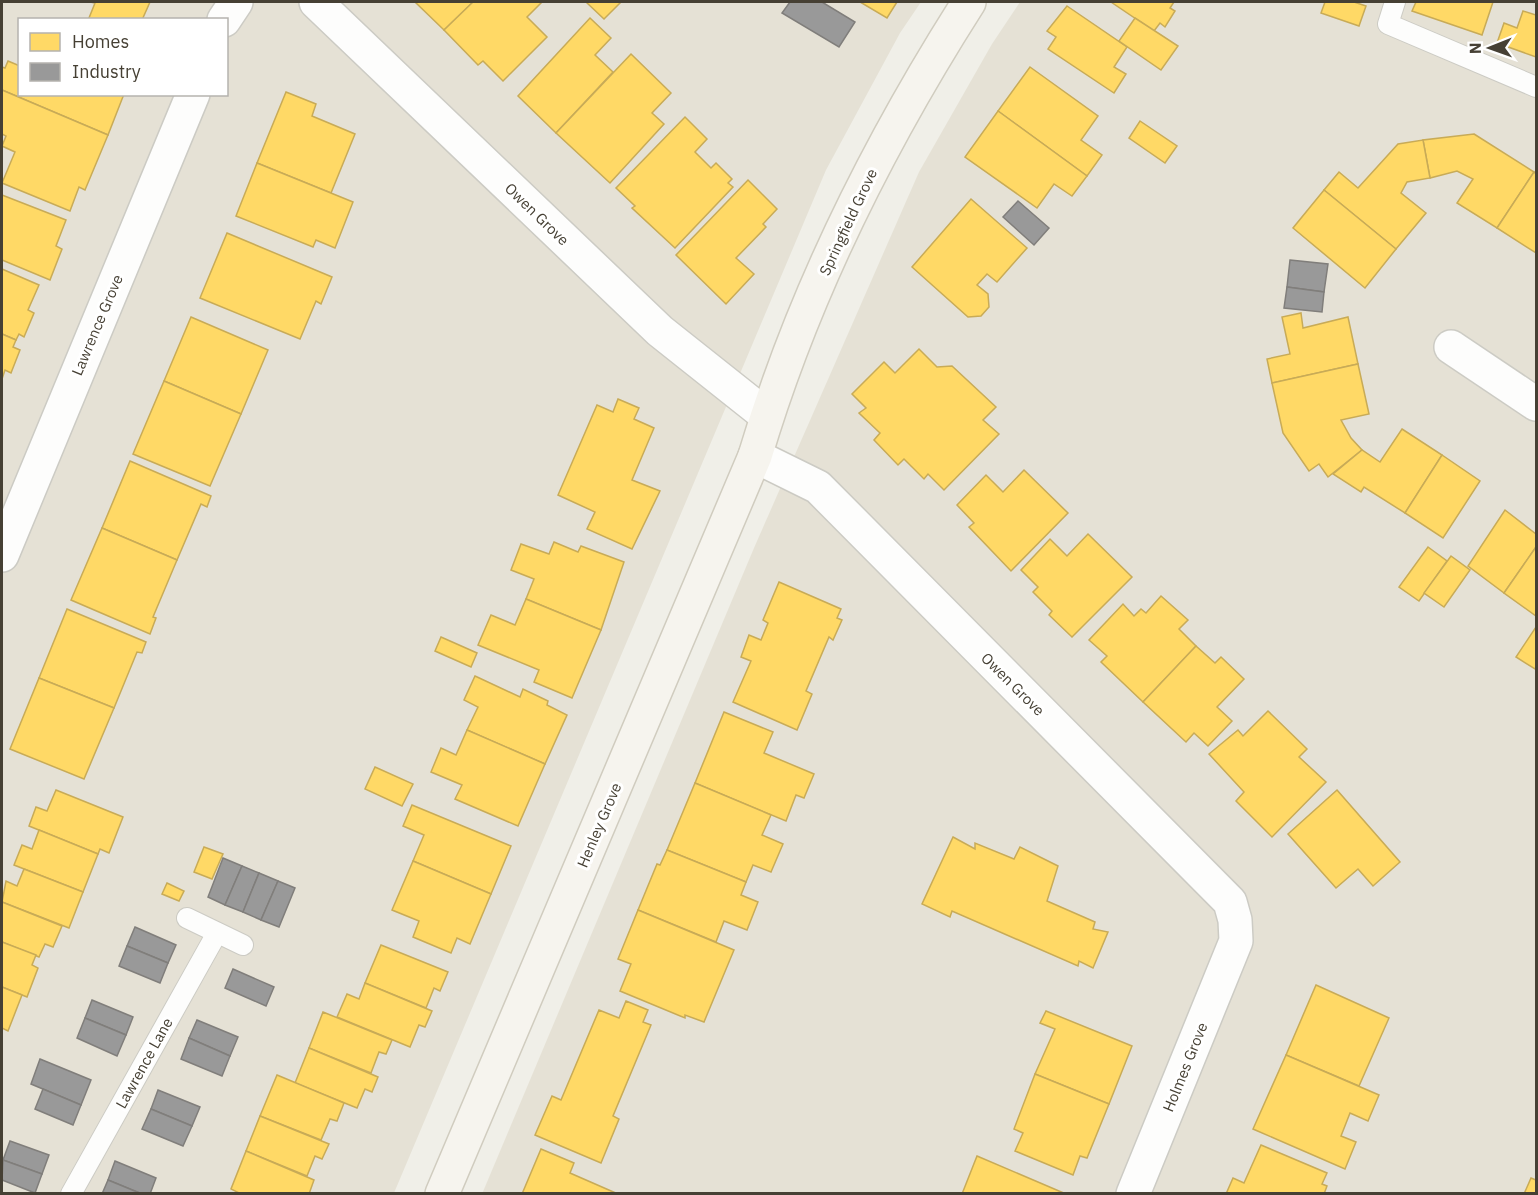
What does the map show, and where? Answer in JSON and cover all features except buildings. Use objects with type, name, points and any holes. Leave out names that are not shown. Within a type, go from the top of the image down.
[{"type":"street","points":[[225,18],[236,2]]},
{"type":"street","name":"Owen Grove","points":[[316,2],[660,332],[767,416]]},
{"type":"street","name":"Springfield Grove","points":[[755,456],[791,347],[850,212],[920,78],[969,2]]},
{"type":"street","name":"Lawrence Grove","points":[[2,555],[192,96]]},
{"type":"street","points":[[1451,347],[1536,404]]},
{"type":"street","name":"Owen Grove","points":[[755,456],[818,487],[1230,902],[1235,920],[1236,941]]},
{"type":"street","name":"Henley Grove","points":[[442,1194],[755,456]]},
{"type":"street","name":"Holmes Grove","points":[[1133,1194],[1236,941]]},
{"type":"lane","points":[[1395,2],[1388,24],[1536,87]]},
{"type":"lane","points":[[187,918],[243,945]]},
{"type":"lane","name":"Lawrence Lane","points":[[71,1194],[217,933]]},
{"type":"shaded area","points":[[2,2],[921,2],[900,33],[826,170],[394,1193],[2,1194]]},
{"type":"shaded area","points":[[1020,2],[1536,2],[1536,1193],[482,1194],[754,548],[919,172],[992,44]]}]
